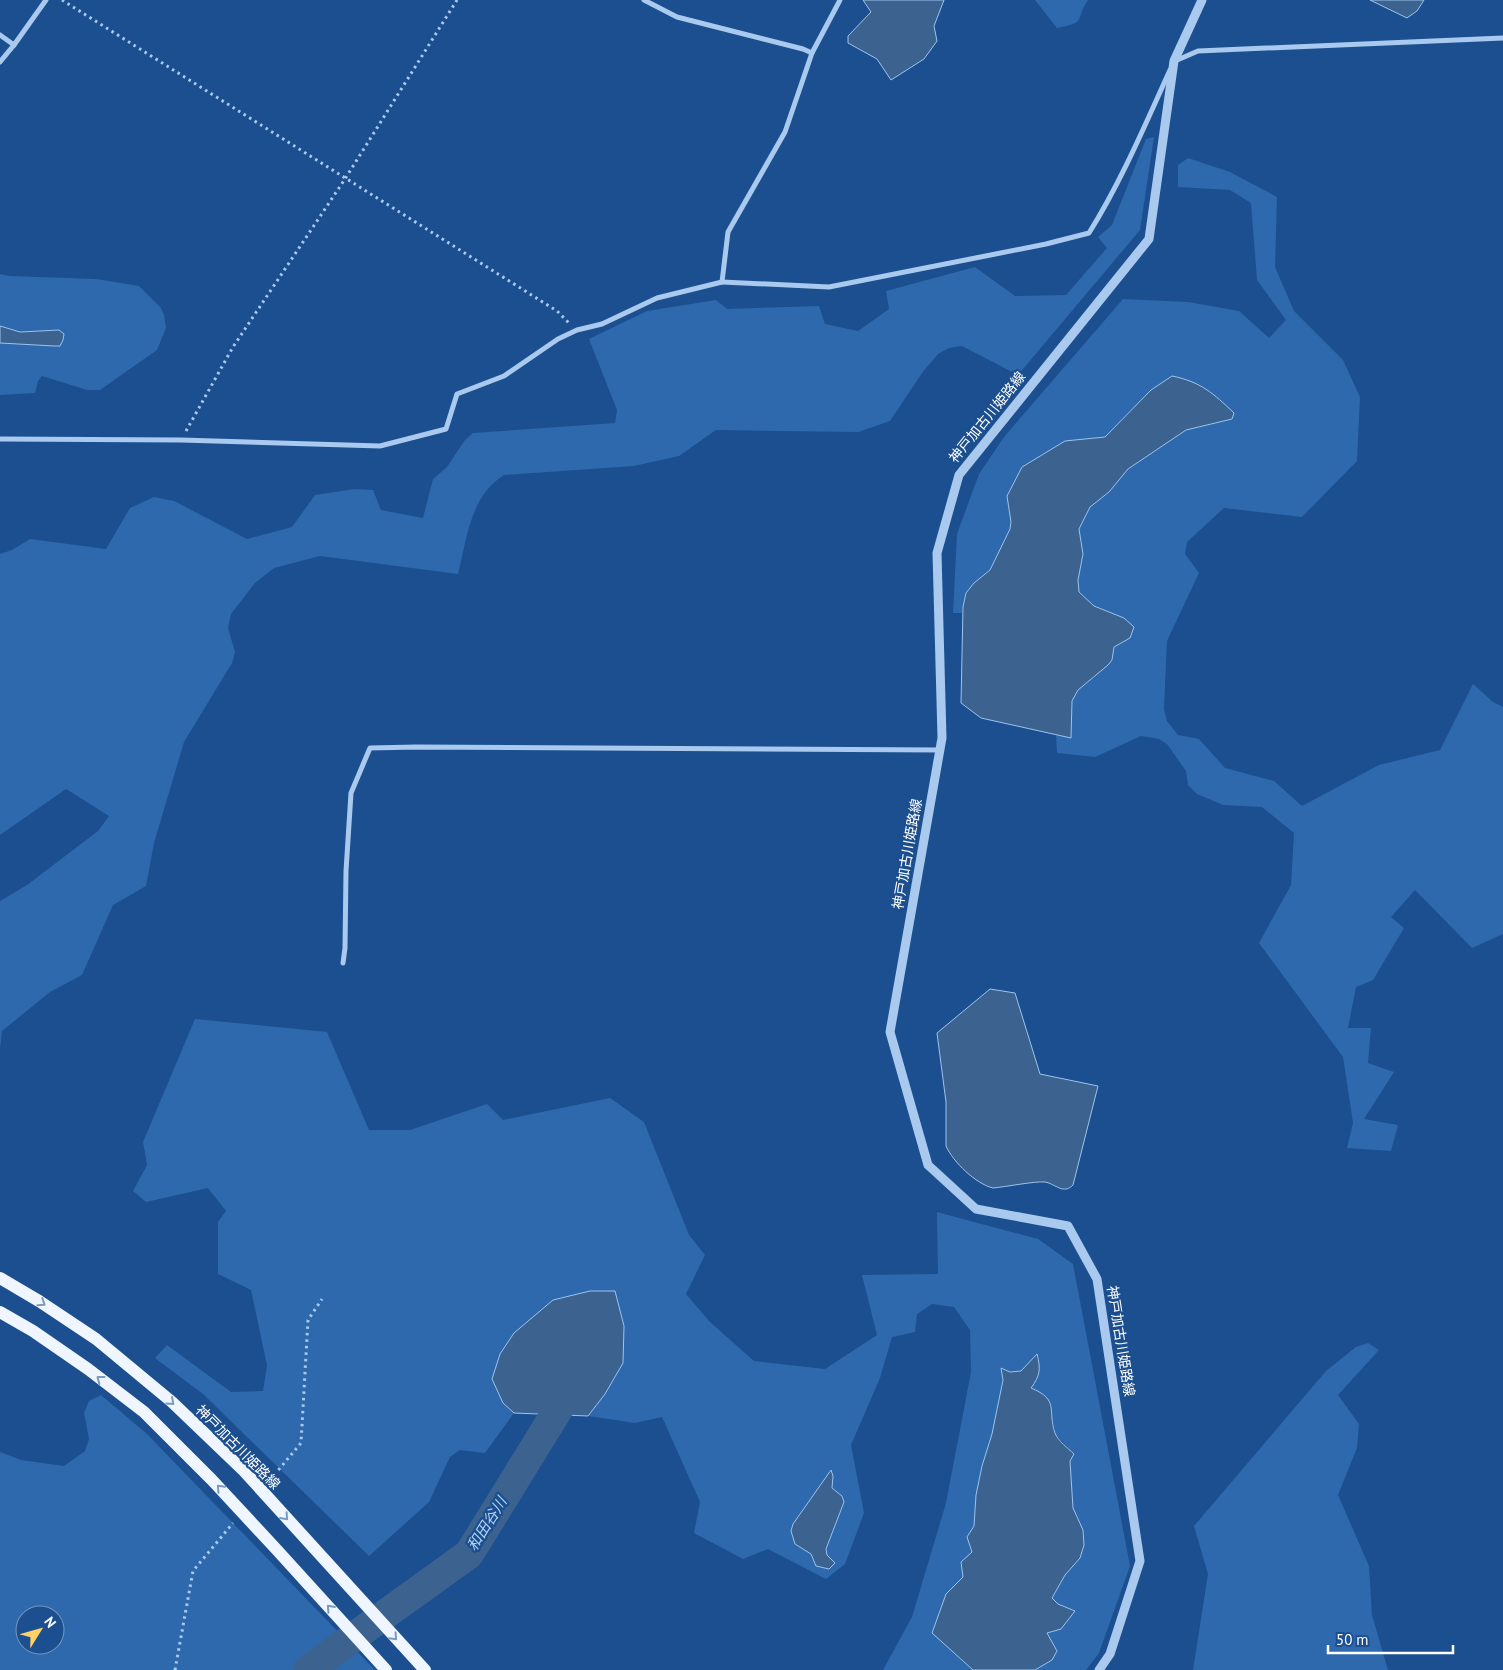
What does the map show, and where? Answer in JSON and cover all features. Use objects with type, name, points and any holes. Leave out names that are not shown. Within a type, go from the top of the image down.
[{"type":"main road","name":"神戸加古川姫路線","points":[[0,1278],[39,1300],[96,1339],[172,1402],[244,1471],[425,1670]]},
{"type":"main road","points":[[0,1312],[33,1331],[88,1369],[144,1412],[271,1543],[386,1670]]},
{"type":"street","points":[[0,62],[46,0]]},
{"type":"street","points":[[644,0],[677,18],[803,49],[812,53]]},
{"type":"street","points":[[722,282],[728,232],[785,132],[812,53],[840,0]]},
{"type":"street","name":"神戸加古川姫路線","points":[[1100,1670],[1110,1654],[1140,1561],[1097,1279],[1068,1226],[976,1209],[928,1165],[890,1032],[942,738],[937,553],[959,475],[1149,239],[1174,61],[1202,0]]},
{"type":"street","points":[[0,35],[14,45]]},
{"type":"street","points":[[0,439],[181,440],[380,446],[446,429],[457,394],[504,376],[558,339],[577,330],[602,324],[657,298],[722,282],[830,286],[1046,244],[1089,233],[1148,120],[1174,61],[1198,52],[1503,38]]},
{"type":"street","points":[[343,964],[351,793],[370,748],[940,750]]},
{"type":"path","points":[[62,0],[557,311],[577,330]]},
{"type":"path","points":[[181,440],[233,348],[345,179],[457,0]]},
{"type":"path","points":[[301,1443],[308,1320],[322,1299]]},
{"type":"path","points":[[175,1670],[193,1571]]},
{"type":"shaded area","points":[[863,0],[944,0],[934,26],[937,41],[924,59],[891,80],[877,59],[848,43],[848,36],[871,12]]},
{"type":"shaded area","points":[[1035,0],[1088,0],[1077,22],[1057,28]]},
{"type":"shaded area","points":[[1370,0],[1424,0],[1417,11],[1407,18]]},
{"type":"shaded area","points":[[1154,137],[1140,230],[1018,375],[962,346],[949,348],[938,354],[922,373],[890,421],[858,432],[716,430],[679,456],[634,466],[504,475],[484,494],[477,506],[458,574],[320,556],[274,568],[255,583],[231,614],[228,628],[235,652],[232,663],[184,742],[154,843],[146,886],[113,905],[82,975],[50,992],[2,1031],[0,1049],[0,901],[27,885],[98,831],[109,816],[66,789],[0,835],[0,554],[12,550],[30,539],[106,549],[130,508],[154,497],[174,501],[247,539],[292,527],[315,495],[354,489],[373,490],[381,510],[423,518],[433,479],[447,467],[465,440],[473,433],[615,423],[617,410],[589,339],[647,311],[716,300],[727,309],[819,306],[825,324],[858,331],[889,309],[886,291],[975,267],[1015,296],[1066,295],[1107,248],[1098,237],[1112,225],[1146,139]]},
{"type":"shaded area","points":[[1188,158],[1230,172],[1277,197],[1275,267],[1294,311],[1343,360],[1360,397],[1357,461],[1302,517],[1224,508],[1187,542],[1185,554],[1199,573],[1167,641],[1164,709],[1167,721],[1178,735],[1199,739],[1225,768],[1274,781],[1302,806],[1379,765],[1440,750],[1473,684],[1493,702],[1503,707],[1503,934],[1472,948],[1415,890],[1391,917],[1404,928],[1373,980],[1356,987],[1348,1028],[1371,1028],[1368,1063],[1394,1072],[1364,1119],[1398,1125],[1391,1151],[1347,1148],[1353,1123],[1343,1057],[1259,943],[1291,885],[1294,833],[1262,807],[1223,805],[1197,794],[1188,785],[1186,771],[1167,744],[1159,739],[1141,736],[1095,757],[1057,753],[1056,735],[1071,737],[1072,701],[1078,690],[1108,665],[1112,660],[1114,647],[1130,638],[1124,618],[1094,606],[1079,592],[1078,580],[1083,554],[1079,529],[1090,507],[1109,492],[1128,469],[1186,430],[1232,419],[1172,376],[1151,390],[1105,437],[1065,441],[1007,496],[1011,522],[1010,529],[990,570],[974,583],[966,593],[962,613],[953,613],[957,534],[979,474],[1004,437],[1123,299],[1188,302],[1239,311],[1269,338],[1286,320],[1257,280],[1251,203],[1230,190],[1178,187],[1178,165]]},
{"type":"shaded area","points":[[0,274],[9,276],[96,279],[139,286],[161,308],[166,328],[157,350],[100,390],[87,390],[42,376],[38,381],[35,393],[0,395],[0,343],[54,346],[63,340],[64,334],[59,330],[20,332],[0,326]]},
{"type":"shaded area","points":[[0,326],[20,332],[59,330],[64,334],[63,340],[60,346],[0,343]]},
{"type":"shaded area","points":[[1172,376],[1199,385],[1213,394],[1234,413],[1232,419],[1186,430],[1128,469],[1109,492],[1090,507],[1079,529],[1083,554],[1078,580],[1079,592],[1094,606],[1124,618],[1134,627],[1130,638],[1114,647],[1112,660],[1108,665],[1078,690],[1072,701],[1071,738],[981,718],[961,703],[963,607],[966,593],[974,583],[990,570],[1010,529],[1011,522],[1007,496],[1022,467],[1065,441],[1105,437],[1151,390]]},
{"type":"shaded area","points":[[990,989],[1015,993],[1040,1074],[1098,1086],[1073,1185],[1069,1188],[1059,1188],[1045,1182],[993,1188],[986,1186],[966,1172],[954,1159],[946,1146],[946,1102],[937,1033]]},
{"type":"shaded area","points":[[195,1019],[327,1032],[369,1130],[410,1130],[487,1104],[503,1120],[610,1098],[644,1122],[689,1235],[705,1255],[686,1294],[710,1322],[754,1361],[825,1369],[877,1335],[862,1275],[938,1274],[937,1212],[1038,1239],[1073,1264],[1130,1566],[1099,1653],[1086,1670],[1035,1670],[1052,1660],[1047,1633],[1075,1611],[1058,1604],[1052,1599],[1065,1575],[1080,1558],[1083,1530],[1073,1508],[1070,1461],[1074,1454],[1056,1435],[1051,1404],[1031,1388],[1021,1371],[1010,1372],[1002,1369],[1003,1380],[992,1434],[982,1466],[976,1495],[974,1526],[967,1537],[972,1552],[963,1577],[957,1584],[958,1657],[973,1670],[883,1670],[912,1617],[946,1503],[971,1372],[970,1330],[954,1307],[932,1304],[917,1314],[915,1332],[892,1337],[880,1378],[851,1445],[864,1513],[845,1564],[826,1579],[768,1549],[743,1559],[694,1533],[700,1502],[662,1417],[635,1423],[588,1416],[605,1394],[503,1403],[514,1413],[485,1453],[460,1450],[450,1457],[429,1502],[369,1556],[203,1394],[155,1358],[167,1345],[231,1392],[263,1391],[267,1365],[251,1290],[218,1274],[218,1222],[226,1211],[208,1188],[146,1202],[133,1191],[147,1165],[143,1142]],"holes":[[[831,1471],[833,1476],[832,1488],[842,1496],[844,1502],[826,1550],[827,1555],[816,1566],[811,1554],[791,1531],[793,1524]]]},
{"type":"shaded area","points":[[590,1291],[615,1291],[624,1326],[623,1363],[605,1394],[588,1416],[514,1413],[503,1403],[492,1379],[500,1354],[514,1333],[553,1300]]},
{"type":"shaded area","points":[[1368,1343],[1379,1350],[1338,1395],[1359,1424],[1357,1448],[1338,1495],[1369,1566],[1372,1615],[1388,1670],[1193,1670],[1208,1574],[1194,1526],[1326,1371],[1356,1347]]},
{"type":"shaded area","points":[[1037,1354],[1039,1372],[1031,1388],[1040,1392],[1049,1401],[1056,1436],[1074,1454],[1070,1461],[1073,1508],[1083,1530],[1084,1545],[1080,1558],[1065,1575],[1052,1598],[1058,1604],[1075,1611],[1061,1629],[1047,1633],[1057,1651],[1052,1660],[1035,1670],[973,1670],[932,1633],[946,1594],[963,1577],[961,1562],[972,1552],[967,1537],[974,1526],[976,1495],[982,1466],[992,1434],[1003,1380],[1001,1368],[1010,1372],[1021,1371]]},
{"type":"shaded area","points":[[101,1395],[147,1434],[375,1670],[0,1670],[0,1452],[21,1460],[64,1466],[85,1451],[89,1439],[84,1413],[89,1401]]},
{"type":"shaded area","points":[[831,1470],[833,1476],[832,1488],[842,1496],[844,1502],[826,1549],[827,1555],[835,1563],[829,1569],[816,1566],[811,1554],[795,1544],[791,1531],[793,1524]]},
{"type":"waterway","name":"和田谷川","points":[[308,1670],[469,1554],[567,1395],[572,1377]]}]
